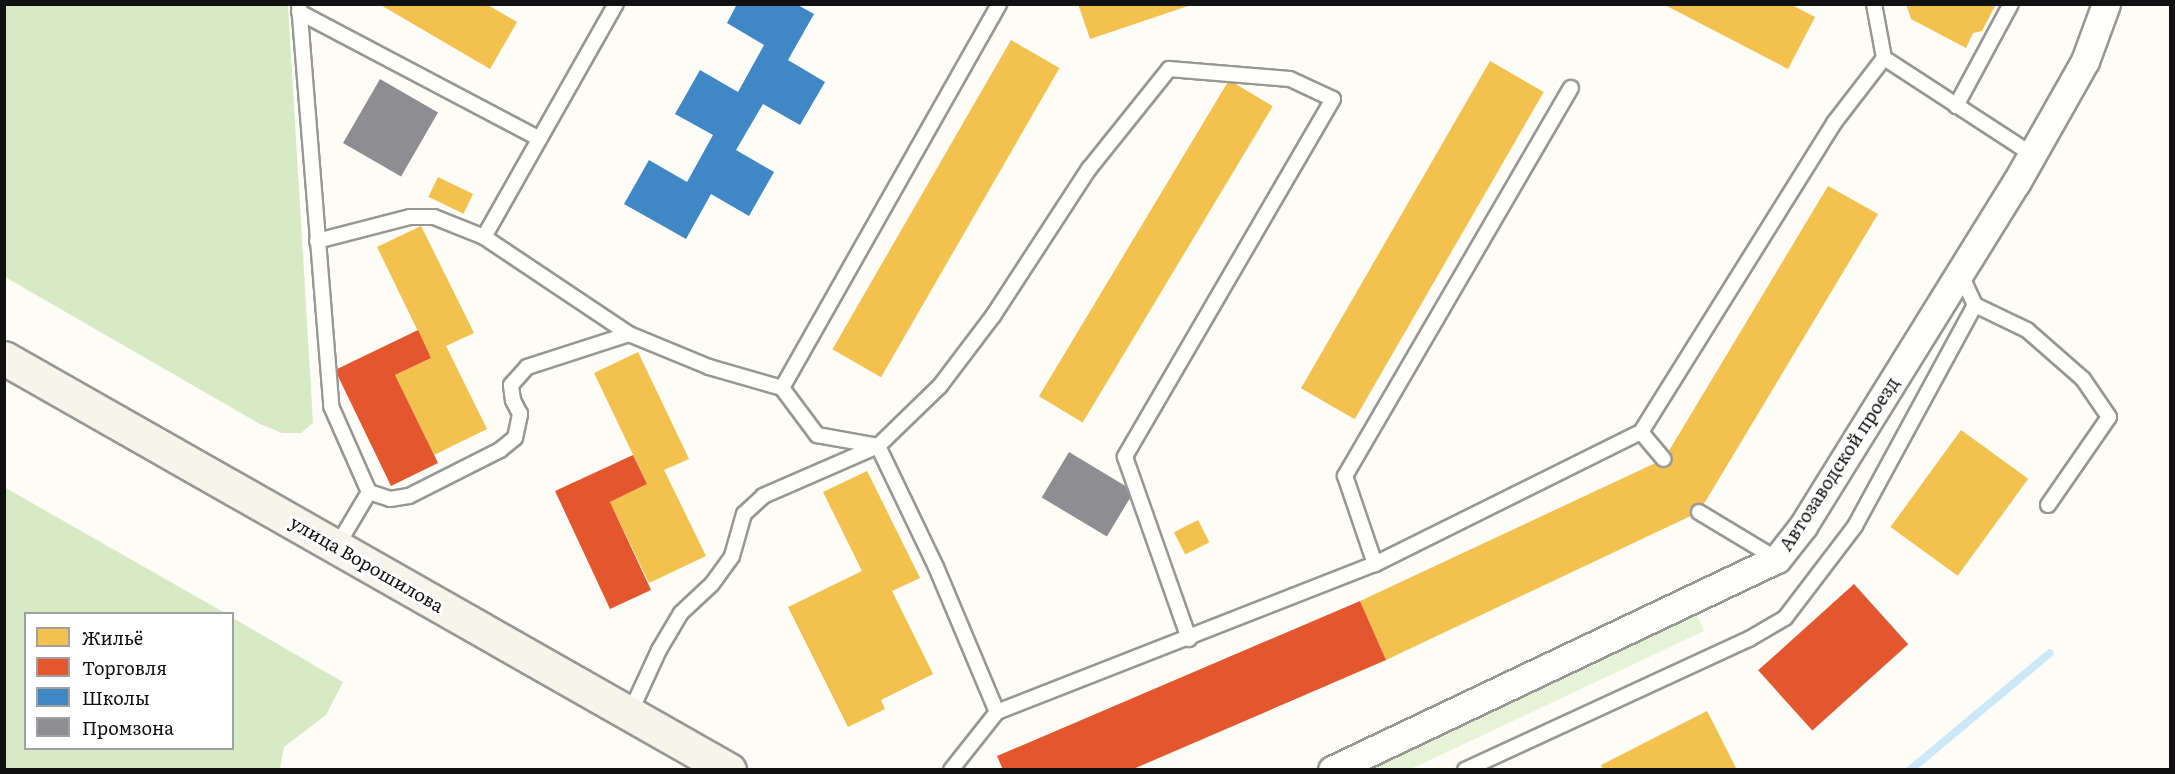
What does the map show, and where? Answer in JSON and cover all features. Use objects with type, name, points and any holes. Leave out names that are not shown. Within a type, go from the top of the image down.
[{"type":"main road","name":"улица Ворошилова","points":[[4,358],[729,770]]},
{"type":"street","name":"Автозаводской проезд","points":[[1339,768],[1777,559],[1803,526],[2033,154],[2085,62],[2106,4]]},
{"type":"lane","points":[[484,237],[538,138],[616,4]]},
{"type":"lane","points":[[782,388],[999,4]]},
{"type":"lane","points":[[1875,4],[1884,58],[2033,154]]},
{"type":"lane","points":[[1956,106],[2011,4]]},
{"type":"lane","points":[[299,8],[538,138]]},
{"type":"lane","points":[[299,8],[331,406],[369,492],[390,499],[409,496],[500,450],[515,438],[520,414],[513,400],[511,385],[527,367],[629,334]]},
{"type":"lane","points":[[951,770],[997,712],[1189,639],[1375,564],[1641,432],[1834,123],[1884,58]]},
{"type":"lane","points":[[629,714],[659,650],[681,613],[712,584],[732,556],[744,514],[763,496],[878,446],[940,386],[993,316],[1089,169],[1169,69],[1290,79],[1334,99],[1125,457],[1189,639]]},
{"type":"lane","points":[[1375,564],[1345,476],[1570,87]]},
{"type":"lane","points":[[317,241],[410,217],[434,217],[484,237],[629,334],[709,367],[782,388],[817,435],[878,446]]},
{"type":"lane","points":[[1960,273],[1974,305],[2027,330],[2084,379],[2109,417],[2049,505]]},
{"type":"lane","points":[[1466,770],[1749,639],[1785,618],[1855,526],[1974,305]]},
{"type":"lane","points":[[1641,432],[1664,459]]},
{"type":"lane","points":[[878,446],[936,567],[997,712]]},
{"type":"lane","points":[[337,546],[369,492]]},
{"type":"lane","points":[[1700,512],[1777,559]]},
{"type":"green space","points":[[5,4],[288,5],[313,423],[301,433],[282,433],[260,424],[5,277]]},
{"type":"green space","points":[[4,487],[223,612],[24,612],[24,750],[234,750],[234,619],[343,682],[326,715],[284,747],[280,769],[5,769]]},
{"type":"green space","points":[[1696,613],[1704,631],[1411,769],[1365,770]]},
{"type":"building: Жильё","points":[[379,4],[486,4],[517,22],[490,69]]},
{"type":"building: Жильё","points":[[1078,4],[1191,4],[1191,5],[1090,39]]},
{"type":"building: Жильё","points":[[1663,4],[1790,4],[1815,17],[1788,69]]},
{"type":"building: Жильё","points":[[1906,4],[1996,4],[1982,31],[1973,33],[1966,48],[1911,19]]},
{"type":"building: Жильё","points":[[1011,40],[1059,68],[881,377],[832,349]]},
{"type":"building: Жильё","points":[[1490,61],[1544,92],[1355,419],[1301,388]]},
{"type":"building: Жильё","points":[[1229,80],[1273,106],[1083,423],[1039,396]]},
{"type":"building: Жильё","points":[[438,177],[473,194],[463,214],[428,197]]},
{"type":"building: Жильё","points":[[1828,186],[1878,214],[1699,512],[1386,660],[1360,601],[1664,459]]},
{"type":"building: Жильё","points":[[421,226],[474,333],[446,346],[487,429],[434,455],[395,375],[431,358],[377,247]]},
{"type":"building: Жильё","points":[[638,352],[689,459],[664,470],[706,556],[649,583],[610,502],[647,484],[594,373]]},
{"type":"building: Жильё","points":[[1961,430],[2028,479],[1958,576],[1890,527]]},
{"type":"building: Жильё","points":[[867,471],[920,578],[892,591],[933,674],[881,700],[885,709],[848,727],[788,607],[862,571],[823,492]]},
{"type":"building: Жильё","points":[[1198,520],[1209,542],[1185,555],[1174,532]]},
{"type":"building: Жильё","points":[[1707,711],[1737,770],[1603,770],[1601,765]]},
{"type":"building: Торговля","points":[[418,330],[431,358],[395,375],[438,463],[391,486],[335,370]]},
{"type":"building: Торговля","points":[[633,455],[647,484],[610,502],[651,590],[610,609],[555,491]]},
{"type":"building: Торговля","points":[[1854,584],[1908,644],[1812,731],[1758,670]]},
{"type":"building: Торговля","points":[[1360,601],[1386,660],[1131,770],[1003,770],[997,756]]},
{"type":"building: Школы","points":[[737,4],[796,4],[814,14],[788,60],[825,82],[800,125],[763,104],[736,150],[774,172],[749,216],[711,194],[686,239],[624,204],[649,160],[687,182],[713,135],[675,114],[700,70],[738,92],[764,45],[727,23]]},
{"type":"building: Промзона","points":[[380,79],[438,112],[401,177],[343,143]]},
{"type":"building: Промзона","points":[[1069,452],[1134,491],[1107,537],[1042,497]]},
{"type":"waterway","points":[[1910,770],[2050,653]]}]
